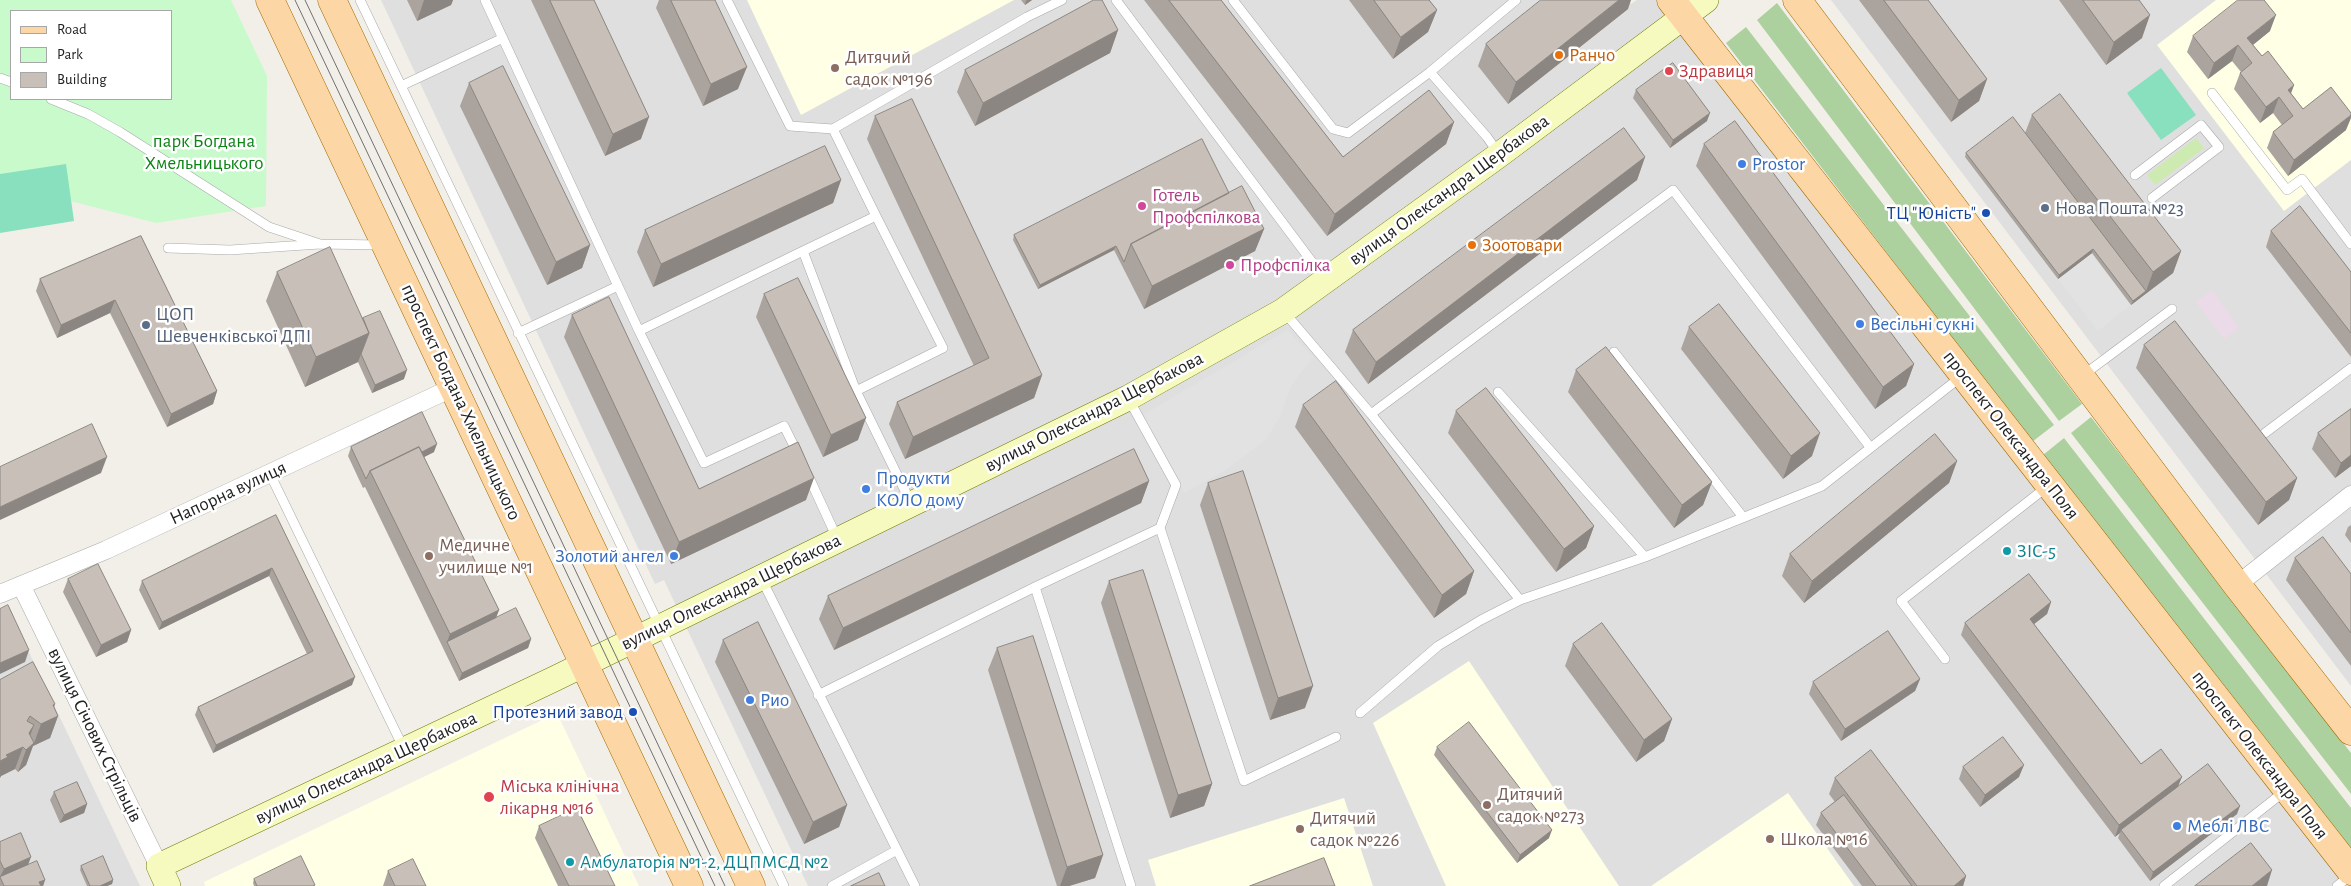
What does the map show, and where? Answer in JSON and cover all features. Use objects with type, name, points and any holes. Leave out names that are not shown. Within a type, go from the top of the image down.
[{"type":"main road","name":"проспект Богдана Хмельницького","points":[[270,0],[689,886]]},
{"type":"main road","points":[[332,0],[454,229],[633,638],[751,886]]},
{"type":"main road","points":[[1798,0],[2237,585],[2351,732]]},
{"type":"main road","name":"проспект Олександра Поля","points":[[1678,8],[2351,871]]},
{"type":"street","name":"вулиця Олександра Щербакова","points":[[163,876],[404,749],[838,541],[1128,398],[1283,311],[1499,155],[1678,8],[1706,0]]},
{"type":"street","name":"Напорна вулиця","points":[[0,594],[106,550],[454,387]]},
{"type":"street","points":[[2237,585],[2351,494]]},
{"type":"street","name":"вулиця Січових Стрільців","points":[[21,585],[163,876]]},
{"type":"lane","points":[[360,0],[401,86],[454,229],[518,333],[784,886]]},
{"type":"lane","points":[[485,0],[639,331],[704,463],[784,426],[838,541]]},
{"type":"lane","points":[[727,0],[790,126],[833,129],[1027,17],[1062,0]]},
{"type":"lane","points":[[1116,0],[1326,280]]},
{"type":"lane","points":[[1233,0],[1333,129],[1348,133],[1430,72],[1516,0]]},
{"type":"lane","points":[[401,86],[503,38]]},
{"type":"lane","points":[[1430,72],[1487,137],[1499,155]]},
{"type":"lane","points":[[2212,93],[2287,190],[2302,179],[2351,244]]},
{"type":"lane","points":[[53,100],[88,114],[120,132],[269,227],[320,244]]},
{"type":"lane","points":[[2135,175],[2202,125],[2219,147],[2152,198]]},
{"type":"lane","points":[[833,129],[943,348],[856,391]]},
{"type":"lane","points":[[1371,414],[1673,190],[1870,447]]},
{"type":"lane","points":[[639,331],[876,216]]},
{"type":"lane","points":[[168,248],[230,250],[320,244],[387,245]]},
{"type":"lane","points":[[803,252],[856,391],[912,505]]},
{"type":"lane","points":[[518,333],[618,286]]},
{"type":"lane","points":[[2082,376],[2172,309]]},
{"type":"lane","points":[[1283,311],[1371,414],[1520,600]]},
{"type":"lane","points":[[1614,352],[1743,517]]},
{"type":"lane","points":[[2266,433],[2351,368]]},
{"type":"lane","points":[[1360,713],[1438,646],[1481,620],[1520,600],[1646,557],[1822,486],[1964,374]]},
{"type":"lane","points":[[1498,392],[1646,557]]},
{"type":"lane","points":[[1128,398],[1176,485],[1160,528],[1244,781],[1336,737]]},
{"type":"lane","points":[[270,474],[404,749]]},
{"type":"lane","points":[[1945,659],[1901,601],[2049,486]]},
{"type":"lane","points":[[818,695],[1035,587],[1160,528]]},
{"type":"lane","points":[[761,578],[915,886]]},
{"type":"lane","points":[[1035,587],[1131,886]]},
{"type":"lane","points":[[2164,886],[2287,789]]},
{"type":"lane","points":[[832,886],[897,850]]},
{"type":"lane","points":[[2337,886],[2351,875]]},
{"type":"shaded area","points":[[381,0],[1628,0],[1631,4],[1637,0],[1659,0],[2351,870],[2351,886],[808,886],[664,580],[655,584]]},
{"type":"shaded area","name":"Дитячий садок №196","points":[[747,0],[1014,0],[801,115]]},
{"type":"shaded area","points":[[1831,0],[2351,0],[2351,686]]},
{"type":"shaded area","points":[[2216,0],[2351,0],[2351,160],[2284,211],[2157,45]]},
{"type":"shaded area","points":[[2091,253],[2131,305],[2098,331],[2058,279]]},
{"type":"shaded area","points":[[2212,290],[2239,328],[2224,339],[2196,302]]},
{"type":"shaded area","points":[[1287,330],[1313,357],[1291,386],[1280,417],[1265,441],[1221,473],[1184,493],[1141,416]]},
{"type":"shaded area","points":[[8,608],[140,886],[0,886],[0,612]]},
{"type":"shaded area","name":"Дитячий садок №273","points":[[1469,661],[1619,886],[1446,886],[1373,723]]},
{"type":"shaded area","name":"Міська клінічна лікарня №16","points":[[557,713],[639,886],[205,886],[204,882]]},
{"type":"shaded area","name":"Школа №16","points":[[1788,793],[1854,886],[1651,886]]},
{"type":"shaded area","name":"Дитячий садок №226","points":[[1344,798],[1373,886],[1156,886],[1148,860]]},
{"type":"green space","name":"парк Богдана Хмельницького","points":[[0,0],[231,0],[267,76],[266,206],[156,223],[0,183]]},
{"type":"green space","points":[[1777,3],[2082,404],[2059,421],[1757,20]]},
{"type":"green space","points":[[1746,27],[2054,425],[2032,442],[1726,43]]},
{"type":"green space","points":[[2161,68],[2196,115],[2161,140],[2127,93]]},
{"type":"green space","points":[[2196,138],[2204,148],[2155,185],[2147,175]]},
{"type":"green space","points":[[66,164],[74,221],[0,233],[0,174]]},
{"type":"green space","points":[[2091,417],[2351,753],[2351,794],[2071,433]]},
{"type":"green space","points":[[2064,438],[2351,808],[2351,852],[2043,455]]},
{"type":"building","points":[[550,0],[594,0],[649,117],[613,134]]},
{"type":"building","points":[[671,0],[715,0],[747,67],[711,84]]},
{"type":"building","points":[[1094,0],[1102,0],[1118,30],[983,103],[965,70]]},
{"type":"building","points":[[1169,0],[1221,0],[1343,157],[1429,90],[1454,122],[1335,214]]},
{"type":"building","points":[[1374,0],[1429,0],[1437,10],[1401,37]]},
{"type":"building","points":[[1541,0],[1619,0],[1516,82],[1486,44]]},
{"type":"building","points":[[1884,0],[1928,0],[1987,79],[1959,100]]},
{"type":"building","points":[[2083,0],[2139,0],[2150,15],[2114,42]]},
{"type":"building","points":[[2238,0],[2264,0],[2276,15],[2247,38],[2262,56],[2268,51],[2294,85],[2288,90],[2303,109],[2331,87],[2351,113],[2351,115],[2294,160],[2273,132],[2293,116],[2279,97],[2266,107],[2240,73],[2252,63],[2238,45],[2214,63],[2193,36]]},
{"type":"building","points":[[1673,63],[1710,113],[1673,140],[1636,90]]},
{"type":"building","points":[[503,66],[590,245],[556,262],[469,83]]},
{"type":"building","points":[[2060,94],[2181,251],[2153,272],[2032,115]]},
{"type":"building","points":[[912,99],[1042,375],[913,437],[897,402],[989,358],[875,116]]},
{"type":"building","points":[[2013,117],[2146,291],[2133,301],[2093,249],[2059,275],[1966,153]]},
{"type":"building","points":[[1735,121],[1914,364],[1883,387],[1704,144]]},
{"type":"building","points":[[1624,128],[1645,157],[1376,362],[1353,330]]},
{"type":"building","points":[[1202,139],[1229,193],[1131,244],[1124,262],[1116,246],[1040,285],[1014,235]]},
{"type":"building","points":[[825,146],[841,180],[661,264],[645,230]]},
{"type":"building","points":[[1242,186],[1264,229],[1152,286],[1131,244]]},
{"type":"building","points":[[2300,206],[2351,272],[2351,333],[2271,231]]},
{"type":"building","name":"ЦОП Шевченківської ДПІ","points":[[141,236],[217,391],[171,414],[115,300],[61,325],[40,279]]},
{"type":"building","points":[[330,247],[369,333],[316,357],[277,272]]},
{"type":"building","points":[[798,278],[866,418],[831,435],[764,294]]},
{"type":"building","points":[[609,297],[699,489],[798,442],[814,478],[679,542],[572,315]]},
{"type":"building","points":[[1719,304],[1820,433],[1791,456],[1689,327]]},
{"type":"building","points":[[380,311],[407,370],[375,385],[361,354],[369,333],[363,318]]},
{"type":"building","points":[[2175,321],[2297,478],[2266,502],[2144,345]]},
{"type":"building","points":[[1606,347],[1712,482],[1682,505],[1576,370]]},
{"type":"building","points":[[1336,381],[1474,571],[1442,595],[1303,405]]},
{"type":"building","points":[[1486,388],[1594,526],[1564,549],[1456,411]]},
{"type":"building","points":[[2351,409],[2351,455],[2341,463],[2318,433]]},
{"type":"building","points":[[422,412],[437,444],[422,452],[419,447],[370,471],[366,479],[351,447]]},
{"type":"building","points":[[92,424],[107,457],[0,507],[0,467]]},
{"type":"building","points":[[1935,434],[1957,461],[1812,581],[1790,554]]},
{"type":"building","name":"Медичне училище №1","points":[[419,447],[499,610],[450,634],[370,471]]},
{"type":"building","points":[[1134,449],[1149,481],[843,628],[828,596]]},
{"type":"building","points":[[1243,471],[1313,686],[1278,698],[1208,483]]},
{"type":"building","points":[[276,515],[355,677],[216,745],[198,707],[313,651],[272,568],[162,622],[142,581]]},
{"type":"building","points":[[2323,537],[2351,574],[2351,633],[2295,558]]},
{"type":"building","points":[[98,564],[131,630],[101,645],[68,579]]},
{"type":"building","points":[[1143,570],[1212,784],[1178,795],[1109,581]]},
{"type":"building","points":[[2029,574],[2051,602],[2030,619],[2141,764],[2161,749],[2182,777],[2119,825],[1965,623]]},
{"type":"building","points":[[8,605],[29,650],[0,663],[0,609]]},
{"type":"building","points":[[516,608],[531,639],[462,673],[447,642]]},
{"type":"building","points":[[758,622],[847,805],[813,822],[723,640]]},
{"type":"building","points":[[1602,623],[1672,719],[1644,740],[1573,644]]},
{"type":"building","points":[[1888,631],[1920,679],[1845,729],[1813,682]]},
{"type":"building","points":[[1033,636],[1103,855],[1067,867],[997,648]]},
{"type":"building","points":[[33,662],[55,704],[53,705],[58,716],[41,724],[30,716],[27,721],[34,725],[29,733],[34,743],[26,750],[23,747],[6,755],[8,757],[0,761],[0,680]]},
{"type":"building","points":[[1469,722],[1552,830],[1520,855],[1437,747]]},
{"type":"building","points":[[2003,737],[2024,765],[1985,795],[1963,767]]},
{"type":"building","points":[[1871,750],[1966,876],[1954,886],[1917,886],[1835,778]]},
{"type":"building","name":"Меблі ЛВС","points":[[2208,764],[2240,806],[2153,872],[2121,830]]},
{"type":"building","points":[[77,782],[87,804],[64,815],[54,792]]},
{"type":"building","points":[[1844,795],[1912,886],[1876,886],[1821,813]]},
{"type":"building","name":"Амбулаторія №1-2, ДЦПМСД №2","points":[[577,808],[615,886],[569,886],[539,826]]},
{"type":"building","points":[[21,833],[31,857],[4,869],[0,861],[0,842]]},
{"type":"building","points":[[2251,843],[2272,870],[2252,886],[2195,886]]},
{"type":"building","points":[[103,856],[113,880],[100,886],[90,886],[81,866]]},
{"type":"building","points":[[301,856],[315,885],[257,886],[254,879]]},
{"type":"building","points":[[1324,858],[1335,886],[1250,886]]},
{"type":"building","points":[[413,859],[426,886],[395,886],[388,871]]},
{"type":"building","points":[[37,861],[45,880],[39,882],[41,886],[4,886],[0,877]]},
{"type":"building","points":[[879,873],[885,886],[851,886]]},
{"type":"tram line","points":[[295,0],[715,886]]},
{"type":"tram line","points":[[305,0],[725,886]]},
{"type":"place","name":"Ранчо","points":[[1559,55]]},
{"type":"place","name":"Дитячий садок №196","points":[[835,68]]},
{"type":"place","name":"Здравиця","points":[[1669,71]]},
{"type":"place","name":"Prostor","points":[[1742,164]]},
{"type":"place","name":"Готель Профспілкова","points":[[1142,206]]},
{"type":"place","name":"Нова Пошта №23","points":[[2045,208]]},
{"type":"place","name":"ТЦ \"Юність\"","points":[[1986,213]]},
{"type":"place","name":"Зоотовари","points":[[1472,245]]},
{"type":"place","name":"Профспілка","points":[[1230,265]]},
{"type":"place","name":"Весільні сукні","points":[[1860,324]]},
{"type":"place","name":"ЦОП Шевченківської ДПІ","points":[[146,325]]},
{"type":"place","name":"Продукти КОЛО дому","points":[[866,489]]},
{"type":"place","name":"ЗІС-5","points":[[2007,551]]},
{"type":"place","name":"Медичне училище №1","points":[[429,556]]},
{"type":"place","name":"Золотий ангел","points":[[674,556]]},
{"type":"place","name":"Рио","points":[[750,700]]},
{"type":"place","name":"Протезний завод","points":[[633,712]]},
{"type":"place","name":"Міська клінічна лікарня №16","points":[[489,797]]},
{"type":"place","name":"Дитячий садок №273","points":[[1487,805]]},
{"type":"place","name":"Меблі ЛВС","points":[[2177,826]]},
{"type":"place","name":"Дитячий садок №226","points":[[1300,829]]},
{"type":"place","name":"Школа №16","points":[[1770,839]]},
{"type":"place","name":"Амбулаторія №1-2, ДЦПМСД №2","points":[[570,862]]}]
